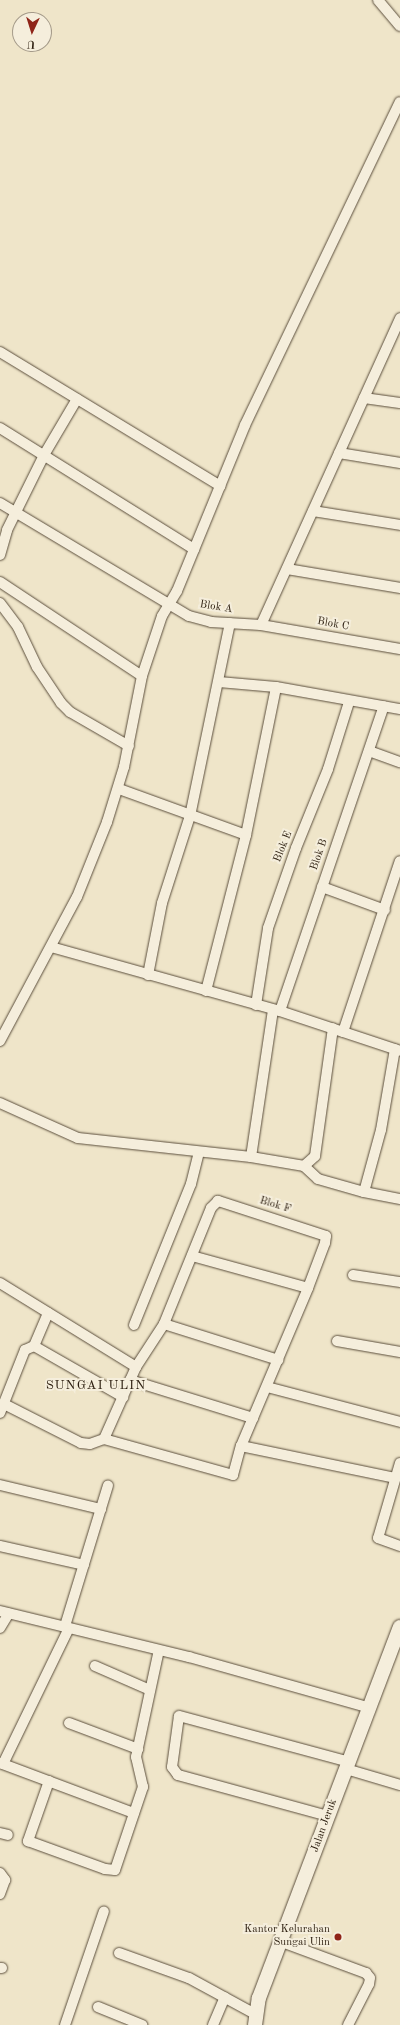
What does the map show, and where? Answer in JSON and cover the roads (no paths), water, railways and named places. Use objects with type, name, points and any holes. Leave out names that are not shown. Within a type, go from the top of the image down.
[{"type":"street","points":[[378,0],[400,26]]},
{"type":"street","points":[[0,1041],[77,897],[119,789],[142,676],[162,616],[169,606],[194,549],[251,413],[400,102]]},
{"type":"street","points":[[261,625],[364,398],[395,340],[400,318]]},
{"type":"street","points":[[0,352],[220,486]]},
{"type":"street","points":[[364,398],[400,403]]},
{"type":"street","points":[[0,555],[7,530],[44,455],[77,399]]},
{"type":"street","points":[[0,428],[194,549]]},
{"type":"street","points":[[339,453],[400,463]]},
{"type":"street","name":"Blok A","points":[[0,503],[169,606],[189,616],[211,622],[261,625]]},
{"type":"street","points":[[313,511],[400,525]]},
{"type":"street","points":[[287,569],[400,588]]},
{"type":"street","points":[[0,582],[142,676]]},
{"type":"street","points":[[0,603],[18,627],[38,667],[61,703],[70,712],[128,746]]},
{"type":"street","points":[[148,975],[162,903],[190,816],[219,682],[230,623]]},
{"type":"street","name":"Blok C","points":[[261,625],[400,649]]},
{"type":"street","points":[[219,682],[276,687],[350,702],[400,709]]},
{"type":"street","points":[[206,991],[246,835],[276,687]]},
{"type":"street","name":"Blok E","points":[[256,1005],[268,928],[296,848],[328,769],[350,702]]},
{"type":"street","name":"Blok B","points":[[251,1157],[277,1010],[322,886],[384,706]]},
{"type":"street","points":[[369,751],[400,762]]},
{"type":"street","points":[[119,789],[190,816],[246,835]]},
{"type":"street","points":[[304,1166],[315,1156],[338,1030],[385,910],[400,861]]},
{"type":"street","points":[[322,886],[385,910]]},
{"type":"street","points":[[51,947],[277,1010],[398,1050],[381,1130],[364,1192]]},
{"type":"street","points":[[0,1103],[78,1138],[251,1157],[304,1166],[318,1179],[364,1192],[400,1199]]},
{"type":"street","points":[[134,1324],[192,1184],[199,1152]]},
{"type":"street","name":"Blok F","points":[[192,1256],[211,1208],[218,1201],[322,1233],[326,1236],[325,1243],[308,1288]]},
{"type":"street","points":[[48,1313],[34,1346],[25,1350],[2,1409],[81,1443],[90,1444],[104,1440],[233,1475],[241,1446],[308,1288],[192,1256],[164,1324],[136,1367],[104,1440]]},
{"type":"street","points":[[353,1275],[400,1282]]},
{"type":"street","points":[[0,1283],[136,1367]]},
{"type":"street","points":[[164,1324],[278,1360]]},
{"type":"street","points":[[337,1341],[400,1352]]},
{"type":"street","points":[[34,1346],[123,1397]]},
{"type":"street","points":[[130,1380],[253,1418]]},
{"type":"street","points":[[267,1387],[400,1422]]},
{"type":"street","points":[[241,1446],[395,1478]]},
{"type":"street","points":[[400,1463],[378,1538],[400,1546]]},
{"type":"street","points":[[0,1485],[100,1508]]},
{"type":"street","points":[[108,1485],[100,1508],[67,1627],[2,1764],[134,1812]]},
{"type":"street","points":[[0,1546],[84,1565]]},
{"type":"street","points":[[0,1628],[4,1612],[159,1650],[370,1708]]},
{"type":"street","name":"Jalan Jeruk","points":[[255,2019],[259,1998],[282,1942],[328,1816],[400,1630]]},
{"type":"street","points":[[49,1781],[28,1841],[111,1871],[114,1870],[143,1787],[136,1764],[159,1650]]},
{"type":"street","points":[[95,1666],[150,1690]]},
{"type":"street","points":[[328,1816],[178,1775],[172,1767],[179,1716],[348,1766],[400,1785]]},
{"type":"street","points":[[69,1723],[138,1749]]},
{"type":"street","points":[[0,1873],[5,1880],[0,1894]]},
{"type":"street","points":[[65,2025],[104,1911]]},
{"type":"street","points":[[282,1942],[366,1973],[370,1978],[369,1984],[348,2025]]},
{"type":"street","points":[[119,1953],[189,1978],[225,1997],[255,2019]]},
{"type":"street","points":[[213,2025],[225,1997]]},
{"type":"street","points":[[98,2007],[142,2025]]},
{"type":"place","name":"Kantor Kelurahan Sungai Ulin","points":[[338,1937]]},
{"type":"district","name":"SUNGAI ULIN","points":[[96,1386]]}]
